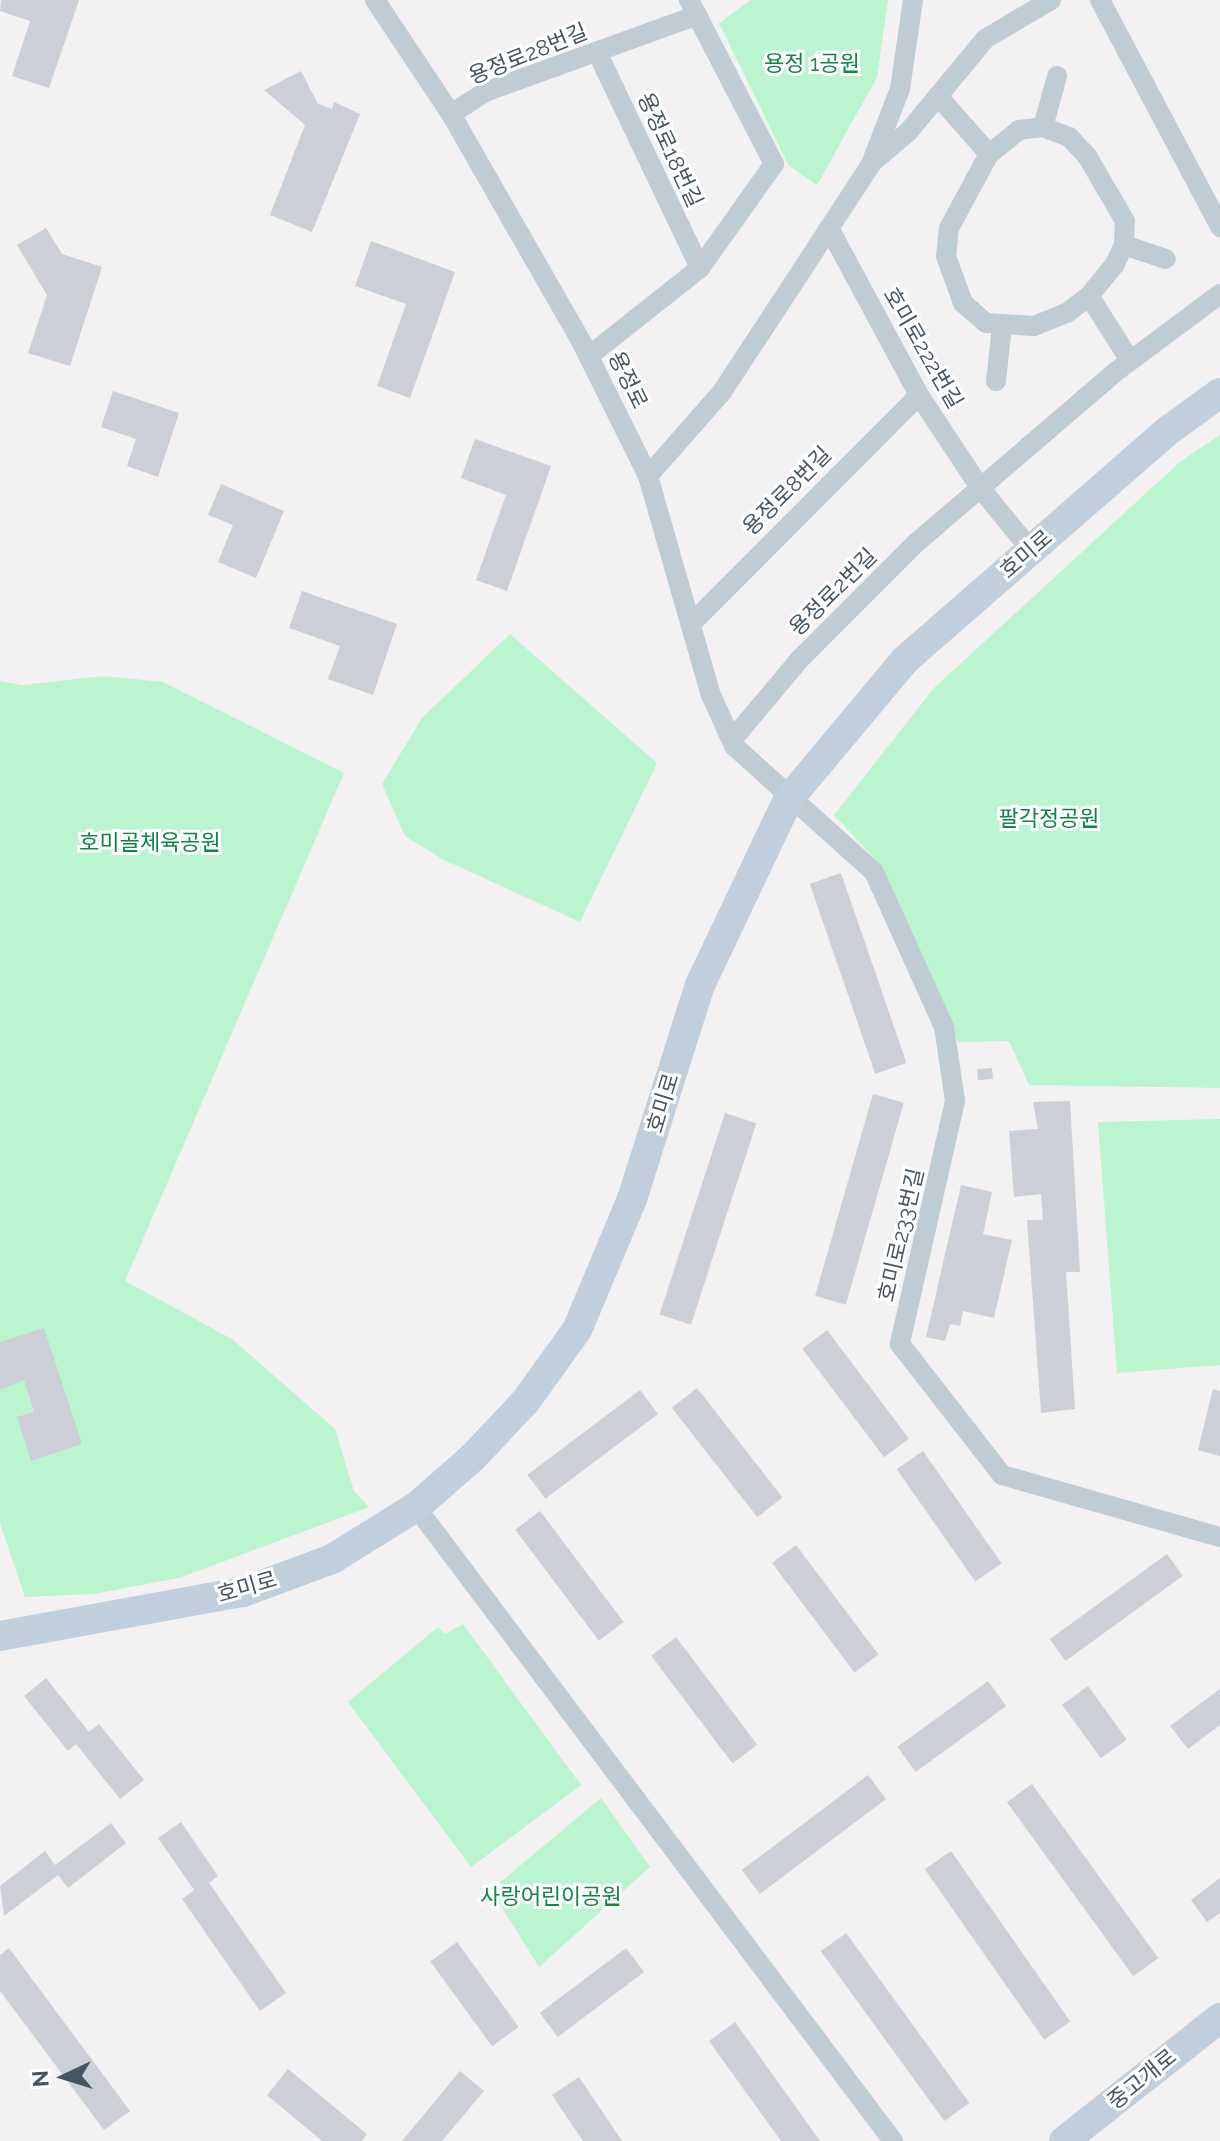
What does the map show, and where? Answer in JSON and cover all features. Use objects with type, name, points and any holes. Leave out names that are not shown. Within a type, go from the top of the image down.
[{"type":"street","name":"용정로","points":[[375,0],[451,114],[589,356],[648,476],[691,624],[732,740],[788,800]]},
{"type":"street","points":[[648,476],[722,392],[871,164],[900,89],[913,0]]},
{"type":"street","points":[[871,164],[909,131],[985,39],[1051,0]]},
{"type":"street","points":[[1100,0],[1220,227]]},
{"type":"street","name":"용정로28번길","points":[[451,114],[485,92],[597,52],[694,8]]},
{"type":"street","points":[[589,356],[700,268],[774,164],[694,8]]},
{"type":"street","name":"용정로18번길","points":[[597,52],[700,268]]},
{"type":"street","points":[[1043,127],[1057,76]]},
{"type":"street","points":[[938,96],[989,154]]},
{"type":"street","points":[[1043,127],[1069,137],[1087,156],[1125,221],[1124,245],[1089,296],[1067,313],[1034,326],[986,323],[963,303],[946,256],[959,201],[989,154],[1019,130],[1043,127]]},
{"type":"street","name":"호미로222번길","points":[[829,228],[919,395],[981,489],[1031,550]]},
{"type":"street","points":[[1124,245],[1166,259]]},
{"type":"street","points":[[981,489],[1130,360],[1220,294]]},
{"type":"street","points":[[1089,296],[1130,360]]},
{"type":"street","points":[[996,381],[1002,326]]},
{"type":"street","name":"용정로8번길","points":[[691,624],[919,395]]},
{"type":"street","name":"호미로","points":[[0,1636],[243,1592],[332,1559],[416,1507],[525,1402],[577,1330],[632,1199],[700,985],[788,800],[905,660],[1169,430],[1219,396]]},
{"type":"street","name":"용정로2번길","points":[[732,740],[859,599],[981,489]]},
{"type":"street","name":"호미로233번길","points":[[788,800],[874,872],[944,1027],[955,1101],[900,1344],[1002,1475],[1220,1537]]},
{"type":"street","points":[[416,1507],[893,2141]]},
{"type":"street","name":"중고개로","points":[[1064,2141],[1220,2018]]},
{"type":"green space","name":"용정 1공원","points":[[751,0],[888,0],[877,77],[817,185],[789,166],[719,23]]},
{"type":"green space","name":"팔각정공원","points":[[1220,435],[1220,1088],[1029,1085],[1009,1041],[958,1042],[877,861],[834,815],[934,688],[1181,461]]},
{"type":"green space","points":[[510,634],[657,763],[580,922],[442,859],[405,836],[382,784],[422,718]]},
{"type":"green space","name":"호미골체육공원","points":[[104,676],[163,682],[344,773],[125,1281],[232,1339],[335,1429],[354,1491],[369,1507],[179,1578],[93,1594],[25,1597],[0,1523],[0,681],[22,685]]},
{"type":"green space","points":[[1220,1119],[1220,1365],[1117,1373],[1098,1122]]},
{"type":"green space","points":[[463,1624],[581,1785],[471,1867],[348,1702],[438,1627],[445,1634]]},
{"type":"green space","name":"사랑어린이공원","points":[[601,1798],[650,1867],[539,1967],[491,1890]]},
{"type":"building","points":[[1,0],[79,0],[49,88],[12,76],[30,21],[0,11]]},
{"type":"building","points":[[301,71],[318,104],[332,109],[334,102],[360,114],[312,232],[270,215],[305,125],[264,90]]},
{"type":"building","points":[[46,228],[62,254],[102,267],[70,366],[28,353],[47,295],[17,245]]},
{"type":"building","points":[[371,241],[455,272],[410,398],[377,386],[406,304],[355,286]]},
{"type":"building","points":[[113,391],[179,413],[158,477],[127,466],[136,439],[101,427]]},
{"type":"building","points":[[475,439],[551,466],[507,591],[476,580],[506,495],[461,478]]},
{"type":"building","points":[[221,484],[284,511],[256,578],[218,562],[233,525],[208,515]]},
{"type":"building","points":[[302,591],[397,624],[373,695],[328,679],[340,646],[289,628]]},
{"type":"building","points":[[841,873],[906,1063],[875,1074],[810,884]]},
{"type":"building","points":[[992,1068],[993,1079],[978,1080],[977,1069]]},
{"type":"building","points":[[873,1094],[904,1103],[846,1305],[815,1296]]},
{"type":"building","points":[[1070,1101],[1080,1272],[1066,1272],[1075,1409],[1041,1413],[1027,1220],[1043,1220],[1041,1194],[1014,1197],[1009,1131],[1038,1129],[1033,1102]]},
{"type":"building","points":[[725,1113],[756,1123],[691,1325],[659,1315]]},
{"type":"building","points":[[961,1185],[992,1192],[983,1234],[1012,1240],[994,1318],[963,1311],[960,1326],[950,1324],[945,1341],[926,1337]]},
{"type":"building","points":[[44,1328],[82,1444],[31,1461],[17,1417],[34,1412],[24,1380],[0,1390],[0,1342]]},
{"type":"building","points":[[827,1330],[909,1439],[884,1457],[802,1349]]},
{"type":"building","points":[[697,1388],[783,1498],[757,1517],[672,1408]]},
{"type":"building","points":[[1213,1389],[1220,1391],[1220,1456],[1198,1450]]},
{"type":"building","points":[[640,1390],[658,1414],[545,1499],[527,1475]]},
{"type":"building","points":[[923,1451],[1002,1563],[975,1582],[897,1469]]},
{"type":"building","points":[[540,1511],[624,1622],[599,1641],[515,1530]]},
{"type":"building","points":[[796,1545],[878,1654],[854,1672],[772,1563]]},
{"type":"building","points":[[1167,1554],[1183,1576],[1066,1661],[1050,1639]]},
{"type":"building","points":[[676,1637],[757,1745],[732,1763],[651,1656]]},
{"type":"building","points":[[46,1678],[89,1732],[99,1724],[144,1780],[120,1799],[76,1744],[68,1751],[24,1696]]},
{"type":"building","points":[[988,1681],[1006,1706],[916,1772],[897,1747]]},
{"type":"building","points":[[1088,1686],[1127,1739],[1101,1758],[1062,1705]]},
{"type":"building","points":[[1220,1689],[1220,1725],[1188,1749],[1170,1726]]},
{"type":"building","points":[[868,1775],[886,1799],[760,1894],[742,1870]]},
{"type":"building","points":[[1032,1784],[1158,1958],[1133,1976],[1007,1802]]},
{"type":"building","points":[[181,1822],[218,1876],[209,1883],[286,1993],[260,2011],[182,1899],[194,1890],[158,1838]]},
{"type":"building","points":[[111,1823],[126,1843],[68,1888],[58,1875],[4,1916],[0,1886],[45,1851],[55,1865]]},
{"type":"building","points":[[951,1851],[1070,2021],[1044,2040],[925,1869]]},
{"type":"building","points":[[1220,1878],[1220,1913],[1207,1922],[1191,1900]]},
{"type":"building","points":[[846,1933],[969,2103],[944,2121],[821,1951]]},
{"type":"building","points":[[457,1942],[519,2027],[492,2046],[430,1961]]},
{"type":"building","points":[[9,1948],[130,2111],[104,2130],[0,1991],[0,1955]]},
{"type":"building","points":[[626,1948],[644,1972],[558,2037],[540,2013]]},
{"type":"building","points":[[735,2022],[820,2141],[781,2141],[709,2041]]},
{"type":"building","points":[[288,2069],[367,2134],[362,2141],[322,2141],[267,2095]]},
{"type":"building","points":[[460,2071],[484,2091],[442,2141],[402,2141]]},
{"type":"building","points":[[579,2077],[622,2141],[583,2141],[552,2095]]}]
